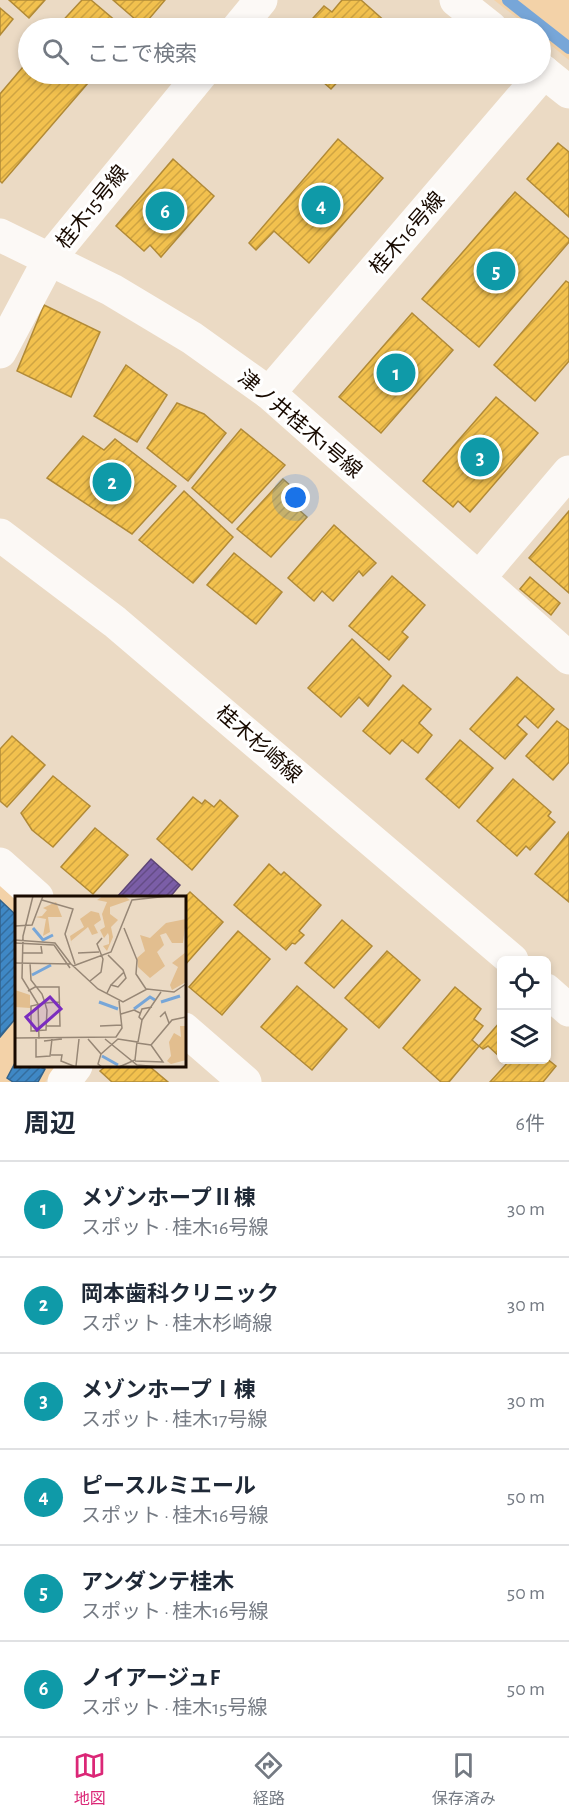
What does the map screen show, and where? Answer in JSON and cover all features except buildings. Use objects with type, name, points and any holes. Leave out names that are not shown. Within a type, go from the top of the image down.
[{"type":"street","points":[[246,18],[261,0]]},
{"type":"street","points":[[456,0],[478,18]]},
{"type":"street","name":"桂木15号線","points":[[0,352],[50,258],[193,84]]},
{"type":"street","name":"桂木16号線","points":[[269,393],[546,84]]},
{"type":"street","name":"津ノ井桂木1号線","points":[[0,235],[112,290],[192,338],[269,393],[569,658]]},
{"type":"street","points":[[479,578],[569,472]]},
{"type":"street","name":"桂木杉崎線","points":[[0,535],[115,622],[507,956]]},
{"type":"street","points":[[0,864],[36,896]]},
{"type":"street","points":[[551,994],[569,1010]]},
{"type":"street","points":[[186,1031],[245,1082]]},
{"type":"street","points":[[64,1082],[75,1067]]},
{"type":"shaded area","points":[[494,0],[569,0],[569,60],[551,45],[551,18],[517,18]]},
{"type":"shaded area","points":[[0,886],[15,899],[15,1067],[56,1067],[45,1082],[0,1082]]},
{"type":"waterway","points":[[508,0],[531,18]]},
{"type":"waterway","points":[[551,34],[569,48]]},
{"type":"place","name":"ピースルミエール","points":[[321,205]]},
{"type":"place","name":"ノイアージュF","points":[[165,211]]},
{"type":"place","name":"アンダンテ桂木","points":[[496,271]]},
{"type":"place","name":"メゾンホープⅡ棟","points":[[396,373]]},
{"type":"place","name":"メゾンホープⅠ棟","points":[[480,457]]},
{"type":"place","name":"岡本歯科クリニック","points":[[112,482]]}]
